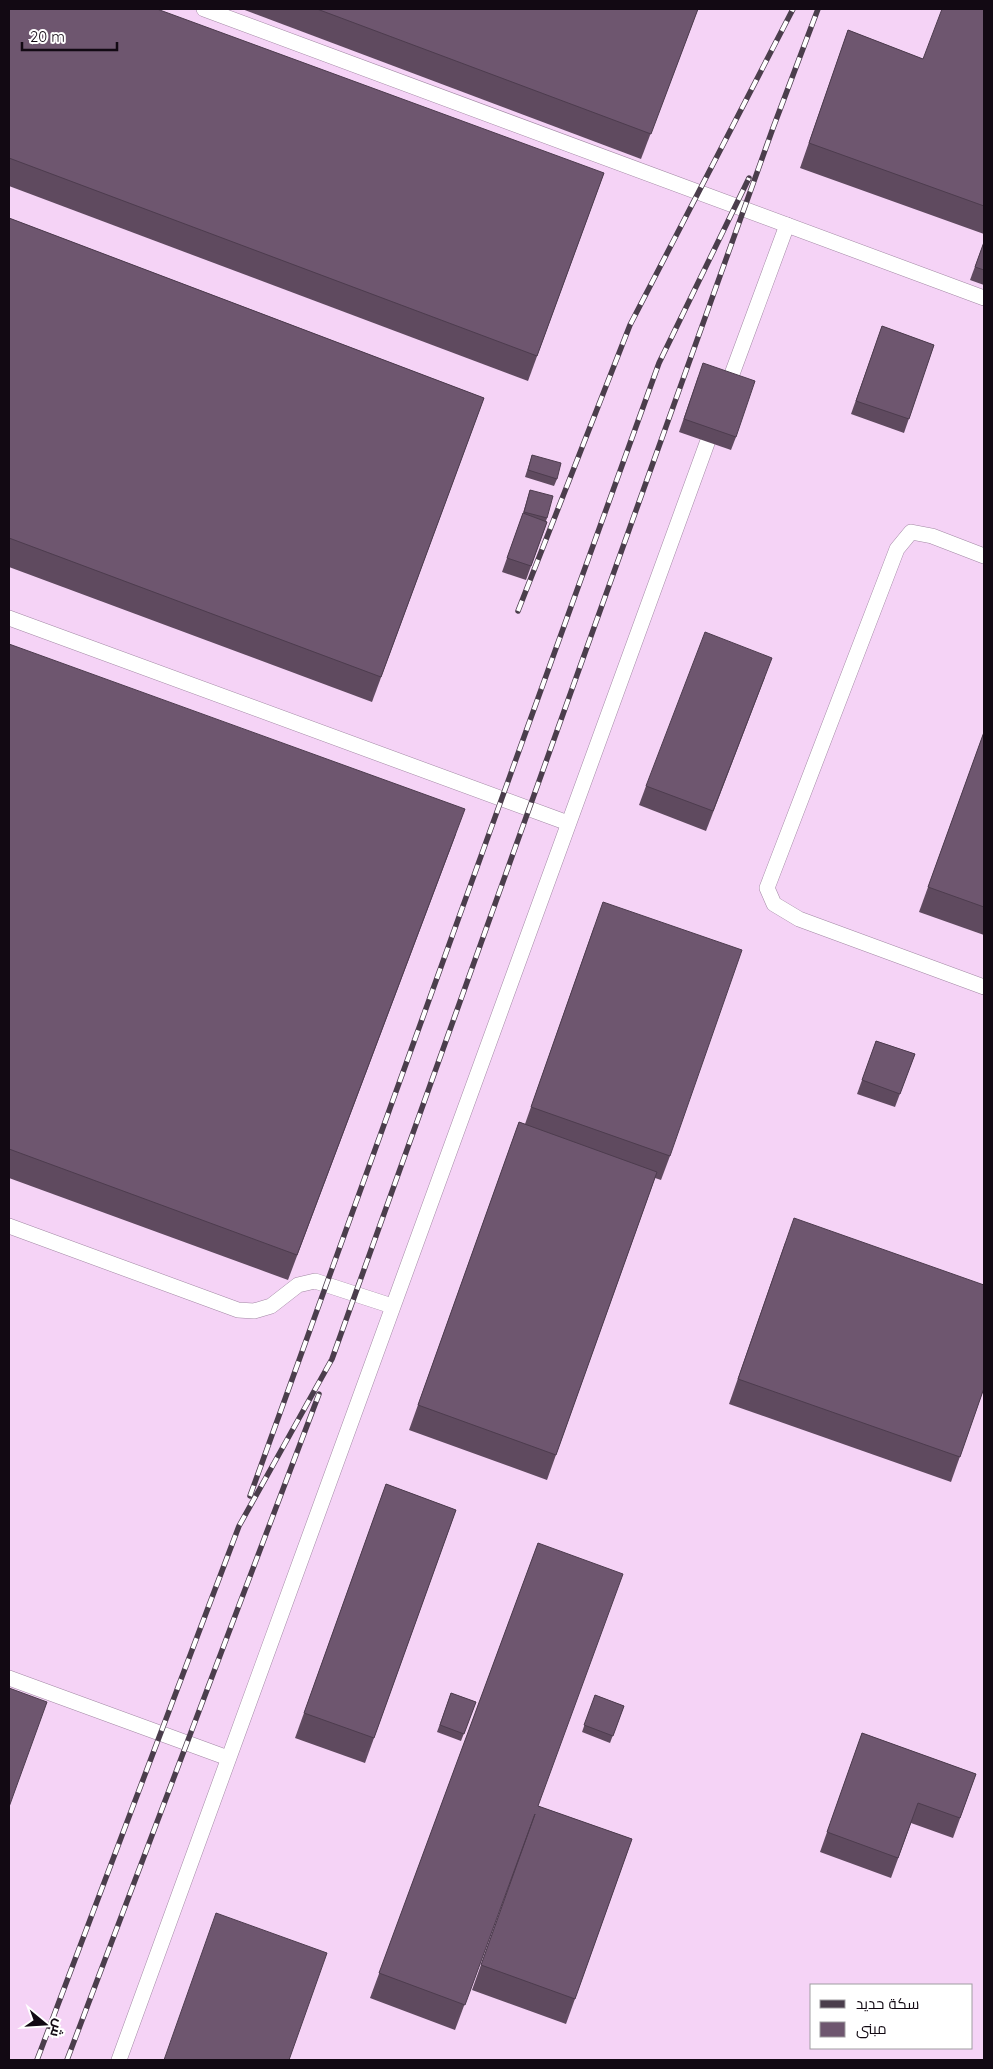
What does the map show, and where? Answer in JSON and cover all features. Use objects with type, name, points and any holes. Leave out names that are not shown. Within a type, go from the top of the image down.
[{"type":"lane","points":[[204,9],[984,298]]},
{"type":"lane","points":[[119,2060],[787,225]]},
{"type":"lane","points":[[984,556],[932,536],[911,532],[897,549],[767,888],[774,904],[799,919],[984,987]]},
{"type":"lane","points":[[9,618],[568,823]]},
{"type":"lane","points":[[9,1226],[238,1310],[254,1311],[271,1306],[298,1285],[315,1281],[392,1306]]},
{"type":"lane","points":[[9,1678],[228,1758]]},
{"type":"shaded area","points":[[9,9],[984,9],[984,2060],[9,2060]]},
{"type":"building","points":[[9,9],[157,9],[604,173],[537,356],[9,158]]},
{"type":"building","points":[[317,9],[698,9],[651,134]]},
{"type":"building","points":[[942,9],[984,9],[984,206],[809,143],[848,30],[923,59]]},
{"type":"building","points":[[9,218],[484,398],[381,677],[9,538]]},
{"type":"building","points":[[984,242],[984,270],[975,267]]},
{"type":"building","points":[[882,326],[934,345],[909,419],[856,401]]},
{"type":"building","points":[[703,363],[755,381],[736,437],[684,419]]},
{"type":"building","points":[[532,455],[561,463],[557,479],[528,470]]},
{"type":"building","points":[[530,490],[553,496],[547,518],[524,512]]},
{"type":"building","points":[[523,513],[547,522],[531,566],[507,558]]},
{"type":"building","points":[[705,632],[772,658],[713,811],[646,786]]},
{"type":"building","points":[[9,644],[465,809],[297,1255],[9,1149]]},
{"type":"building","points":[[984,732],[984,907],[928,887]]},
{"type":"building","points":[[603,902],[742,950],[670,1156],[531,1107]]},
{"type":"building","points":[[876,1041],[915,1054],[900,1094],[862,1080]]},
{"type":"building","points":[[519,1122],[657,1172],[556,1455],[418,1405]]},
{"type":"building","points":[[794,1218],[984,1285],[984,1388],[960,1457],[738,1379]]},
{"type":"building","points":[[386,1484],[456,1510],[374,1738],[304,1713]]},
{"type":"building","points":[[538,1543],[623,1574],[538,1806],[632,1839],[575,1999],[481,1965],[535,1814],[465,2005],[379,1973]]},
{"type":"building","points":[[9,1688],[47,1702],[9,1807]]},
{"type":"building","points":[[451,1693],[476,1702],[464,1734],[440,1725]]},
{"type":"building","points":[[595,1695],[624,1706],[613,1736],[584,1725]]},
{"type":"building","points":[[862,1733],[976,1774],[960,1818],[918,1803],[898,1858],[827,1832]]},
{"type":"building","points":[[216,1913],[327,1953],[289,2060],[164,2060]]},
{"type":"railway","points":[[518,611],[630,325],[793,9]]},
{"type":"railway","points":[[37,2060],[239,1526],[332,1359],[773,128],[818,9]]},
{"type":"railway","points":[[250,1496],[659,363],[749,178]]},
{"type":"railway","points":[[67,2060],[319,1394]]}]
